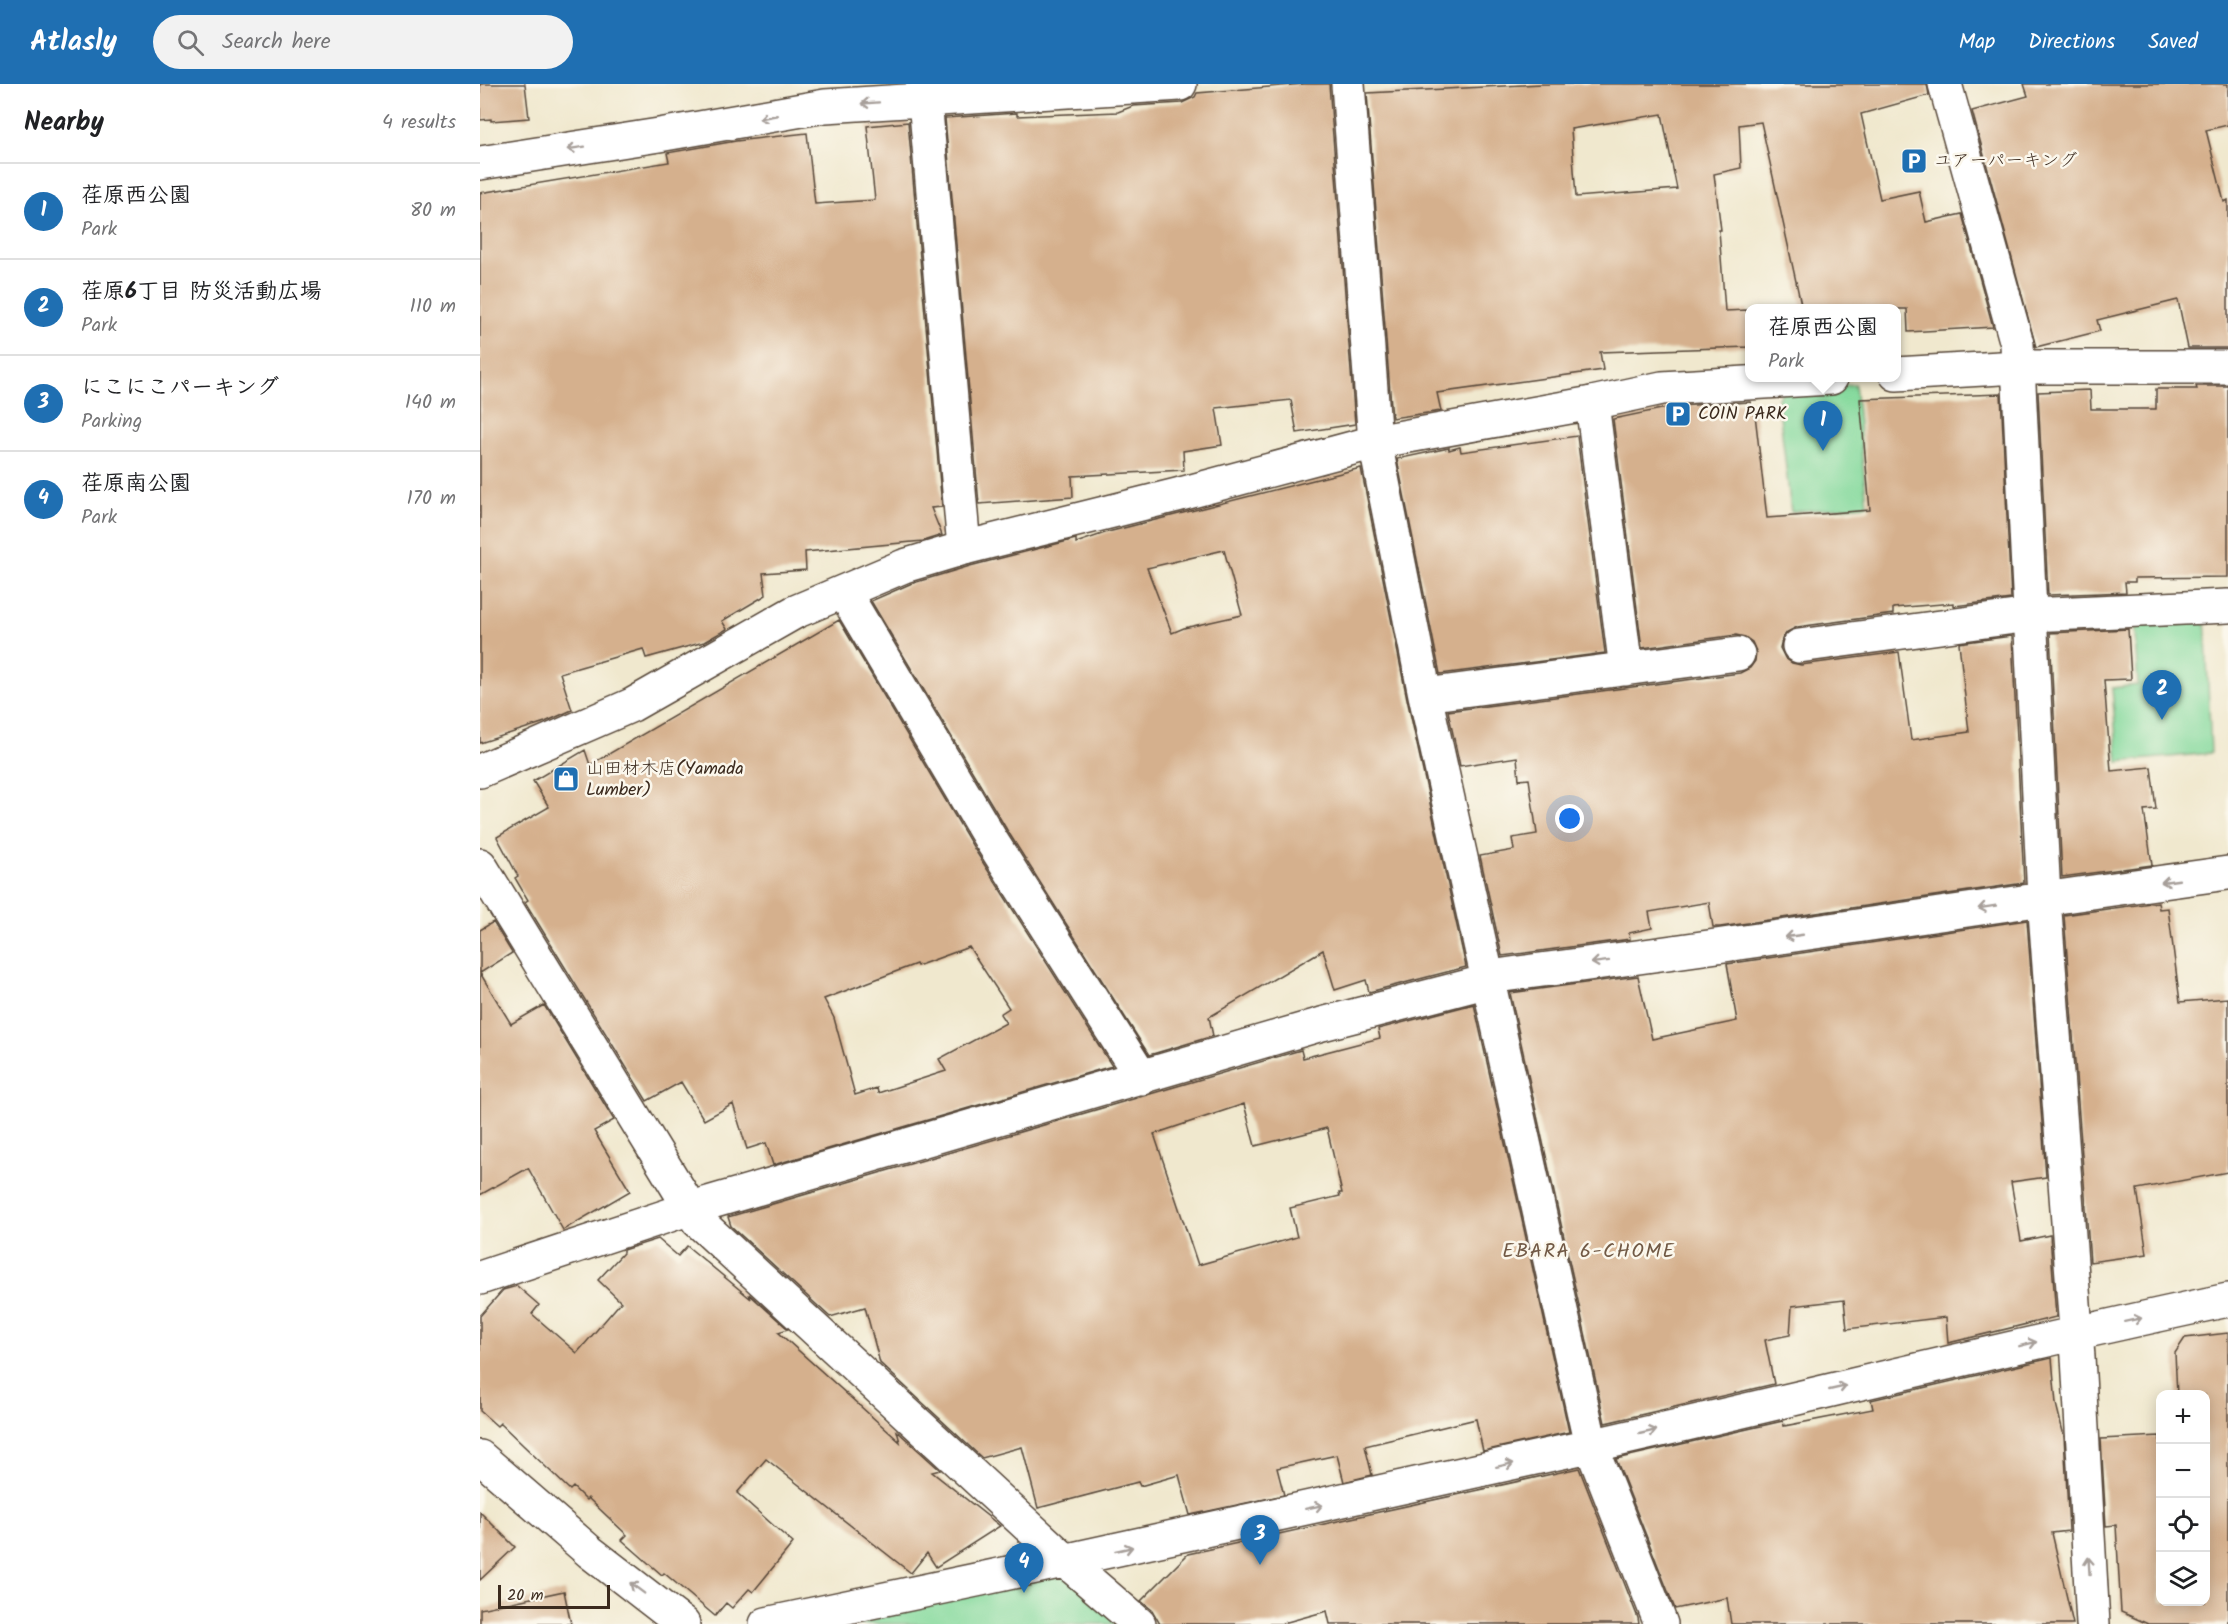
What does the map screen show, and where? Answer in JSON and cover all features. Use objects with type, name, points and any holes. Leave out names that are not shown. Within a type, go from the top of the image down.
[{"type":"street","points":[[480,163],[659,135],[825,95],[925,100],[1180,84]]},
{"type":"street","points":[[1348,84],[1375,442],[1425,695],[1591,1446],[1661,1624]]},
{"type":"street","points":[[1945,84],[2017,344],[2044,898],[2076,1332],[2093,1624]]},
{"type":"street","points":[[925,100],[964,548]]},
{"type":"street","points":[[1901,374],[2018,367],[2228,367]]},
{"type":"street","points":[[480,771],[632,705],[795,612],[904,566],[964,548],[1166,498],[1375,442],[1662,388],[1764,382]]},
{"type":"street","points":[[1592,403],[1626,669]]},
{"type":"street","points":[[844,592],[992,840],[1142,1078]]},
{"type":"street","points":[[1799,646],[2030,615],[2228,606]]},
{"type":"street","points":[[1425,695],[1738,654]]},
{"type":"street","points":[[480,865],[698,1221],[1067,1562],[1138,1624]]},
{"type":"street","points":[[480,1278],[691,1208],[1322,1024],[1504,975],[2228,873]]},
{"type":"street","points":[[765,1624],[1067,1562],[1591,1446],[2076,1332],[2228,1300]]},
{"type":"street","points":[[480,1457],[590,1552],[683,1624]]},
{"type":"green space","points":[[1855,384],[1867,505],[1791,512],[1778,398],[1784,389]]},
{"type":"green space","points":[[2205,614],[2211,753],[2118,762],[2112,688],[2138,685],[2134,617]]},
{"type":"green space","points":[[1067,1562],[1138,1624],[823,1624]]},
{"type":"building","points":[[480,84],[525,84],[529,118],[480,120]]},
{"type":"building","points":[[1329,84],[1355,424],[1297,433],[1291,400],[1216,408],[1222,445],[1183,451],[1184,470],[1072,476],[1073,497],[979,504],[945,118],[1017,113],[1017,116],[1118,112],[1133,106],[1182,103],[1195,97],[1197,93]]},
{"type":"building","points":[[1542,84],[1927,84],[1929,95],[1861,114],[1880,199],[1919,191],[1926,222],[1962,214],[1993,327],[1908,332],[1907,309],[1901,309],[1901,304],[1801,304],[1761,122],[1739,125],[1741,168],[1714,174],[1721,230],[1719,230],[1725,311],[1745,310],[1745,347],[1600,352],[1603,370],[1437,393],[1441,411],[1392,418],[1367,93]],"holes":[[[1662,114],[1677,189],[1576,197],[1571,129]]]},
{"type":"building","points":[[2024,84],[2228,84],[2228,125],[2206,130],[2224,202],[2228,200],[2228,348],[2188,348],[2178,300],[2097,320],[2100,331],[2036,347],[1972,111],[2028,96]]},
{"type":"building","points":[[908,122],[942,507],[931,508],[942,535],[923,541],[805,552],[806,570],[763,573],[766,595],[722,621],[727,629],[704,642],[646,658],[643,649],[560,673],[572,710],[545,722],[480,743],[480,193],[669,162],[667,153],[736,141],[807,133],[815,204],[875,200],[867,126]]},
{"type":"building","points":[[2196,386],[2228,386],[2228,577],[2135,578],[2135,582],[2125,582],[2126,592],[2048,595],[2038,392],[2090,390],[2091,409],[2156,409],[2156,389],[2197,389]]},
{"type":"building","points":[[2001,394],[2011,599],[1954,606],[1954,603],[1893,608],[1893,614],[1797,627],[1787,632],[1780,648],[1785,658],[1801,665],[1899,652],[1911,740],[1969,732],[1959,643],[2012,636],[2024,883],[1720,927],[1713,927],[1709,902],[1649,912],[1652,928],[1629,933],[1630,939],[1502,956],[1480,856],[1514,850],[1512,838],[1537,834],[1529,779],[1519,780],[1517,757],[1460,766],[1448,711],[1740,673],[1750,668],[1755,661],[1756,651],[1752,642],[1736,635],[1642,648],[1613,419],[1676,406],[1751,402],[1751,406],[1754,406],[1767,518],[1870,510],[1860,399]]},
{"type":"building","points":[[1577,436],[1605,653],[1440,674],[1397,459],[1449,448],[1449,450],[1460,447],[1461,452]]},
{"type":"building","points":[[1361,468],[1407,699],[1466,967],[1369,992],[1366,980],[1335,990],[1323,950],[1209,1017],[1213,1036],[1149,1055],[1007,830],[871,601],[910,584],[970,566],[1076,539],[1076,543],[1108,532]],"holes":[[[1224,550],[1242,615],[1184,628],[1172,633],[1147,568]]]},
{"type":"building","points":[[839,620],[975,850],[1112,1066],[773,1165],[766,1143],[747,1149],[733,1104],[704,1120],[681,1082],[647,1101],[525,902],[528,900],[515,878],[518,876],[497,837],[549,807],[533,781],[585,750],[590,765]],"holes":[[[969,947],[1009,1008],[1000,1014],[1006,1023],[939,1059],[946,1071],[878,1093],[877,1088],[855,1095],[834,1018],[824,999],[916,964],[917,966]]]},
{"type":"building","points":[[2128,629],[2131,679],[2104,680],[2111,771],[2151,767],[2156,809],[2144,810],[2152,865],[2062,877],[2050,633]]},
{"type":"building","points":[[2158,902],[2159,909],[2168,908],[2180,1002],[2228,998],[2228,1172],[2137,1189],[2147,1254],[2090,1262],[2064,915]]},
{"type":"building","points":[[2027,920],[2046,1177],[2011,1182],[2021,1241],[2050,1235],[2056,1317],[1948,1343],[1946,1317],[1847,1329],[1844,1300],[1792,1306],[1790,1335],[1765,1340],[1774,1384],[1605,1423],[1510,993],[1638,976],[1652,1039],[1737,1021],[1727,964]]},
{"type":"building","points":[[493,922],[512,953],[480,973],[480,930]]},
{"type":"building","points":[[480,973],[511,1024],[544,1005],[614,1120],[594,1131],[630,1191],[563,1230],[528,1168],[480,1195]]},
{"type":"building","points":[[1474,1004],[1569,1432],[1483,1451],[1476,1419],[1365,1446],[1372,1475],[1344,1482],[1337,1455],[1277,1468],[1284,1495],[1190,1515],[1179,1475],[1140,1486],[1138,1482],[1038,1508],[1022,1447],[982,1458],[880,1363],[865,1307],[830,1317],[731,1226],[728,1217],[1301,1050],[1303,1058],[1380,1038],[1378,1029]],"holes":[[[1244,1104],[1255,1146],[1327,1128],[1342,1193],[1339,1193],[1340,1196],[1290,1208],[1297,1237],[1198,1265],[1154,1134]]]},
{"type":"building","points":[[658,1239],[678,1256],[687,1246],[751,1299],[749,1294],[788,1329],[778,1332],[900,1442],[897,1431],[940,1470],[932,1472],[1000,1526],[936,1567],[927,1553],[911,1573],[766,1459],[737,1493],[793,1543],[753,1592],[749,1589],[732,1608],[726,1603],[715,1616],[664,1573],[662,1575],[622,1540],[627,1535],[588,1498],[586,1500],[573,1487],[570,1490],[500,1423],[497,1426],[480,1411],[480,1316],[503,1290],[517,1286],[539,1305],[532,1314],[577,1353],[621,1302],[598,1280],[623,1253],[623,1250]]},
{"type":"building","points":[[2228,1333],[2228,1624],[2148,1624],[2121,1612],[2116,1525],[2106,1526],[2101,1439],[2156,1436],[2156,1606],[2210,1606],[2210,1390],[2177,1390],[2175,1353],[2185,1338]]},
{"type":"building","points":[[2052,1358],[2056,1404],[2064,1436],[2069,1531],[2052,1533],[2073,1624],[1731,1624],[1727,1598],[1675,1609],[1616,1459],[1783,1421],[1784,1426],[1873,1409],[1871,1400]]},
{"type":"building","points":[[1579,1468],[1639,1624],[1330,1624],[1327,1611],[1280,1624],[1160,1624],[1152,1610],[1141,1601],[1188,1554]]},
{"type":"building","points":[[480,1512],[515,1547],[480,1580]]},
{"type":"building","points":[[564,1591],[571,1624],[480,1624],[480,1609]]},
{"type":"place","name":"ユアーパーキング","points":[[1914,161]]},
{"type":"place","name":"COIN PARK","points":[[1678,414]]},
{"type":"place","name":"荏原西公園","points":[[1823,451]]},
{"type":"place","name":"荏原6丁目 防災活動広場","points":[[2162,720]]},
{"type":"place","name":"山田材木店(Yamada Lumber)","points":[[566,779]]},
{"type":"place","name":"にこにこパーキング","points":[[1260,1565]]},
{"type":"place","name":"荏原南公園","points":[[1024,1593]]},
{"type":"district","name":"EBARA 6-CHOME","points":[[1589,1252]]}]
